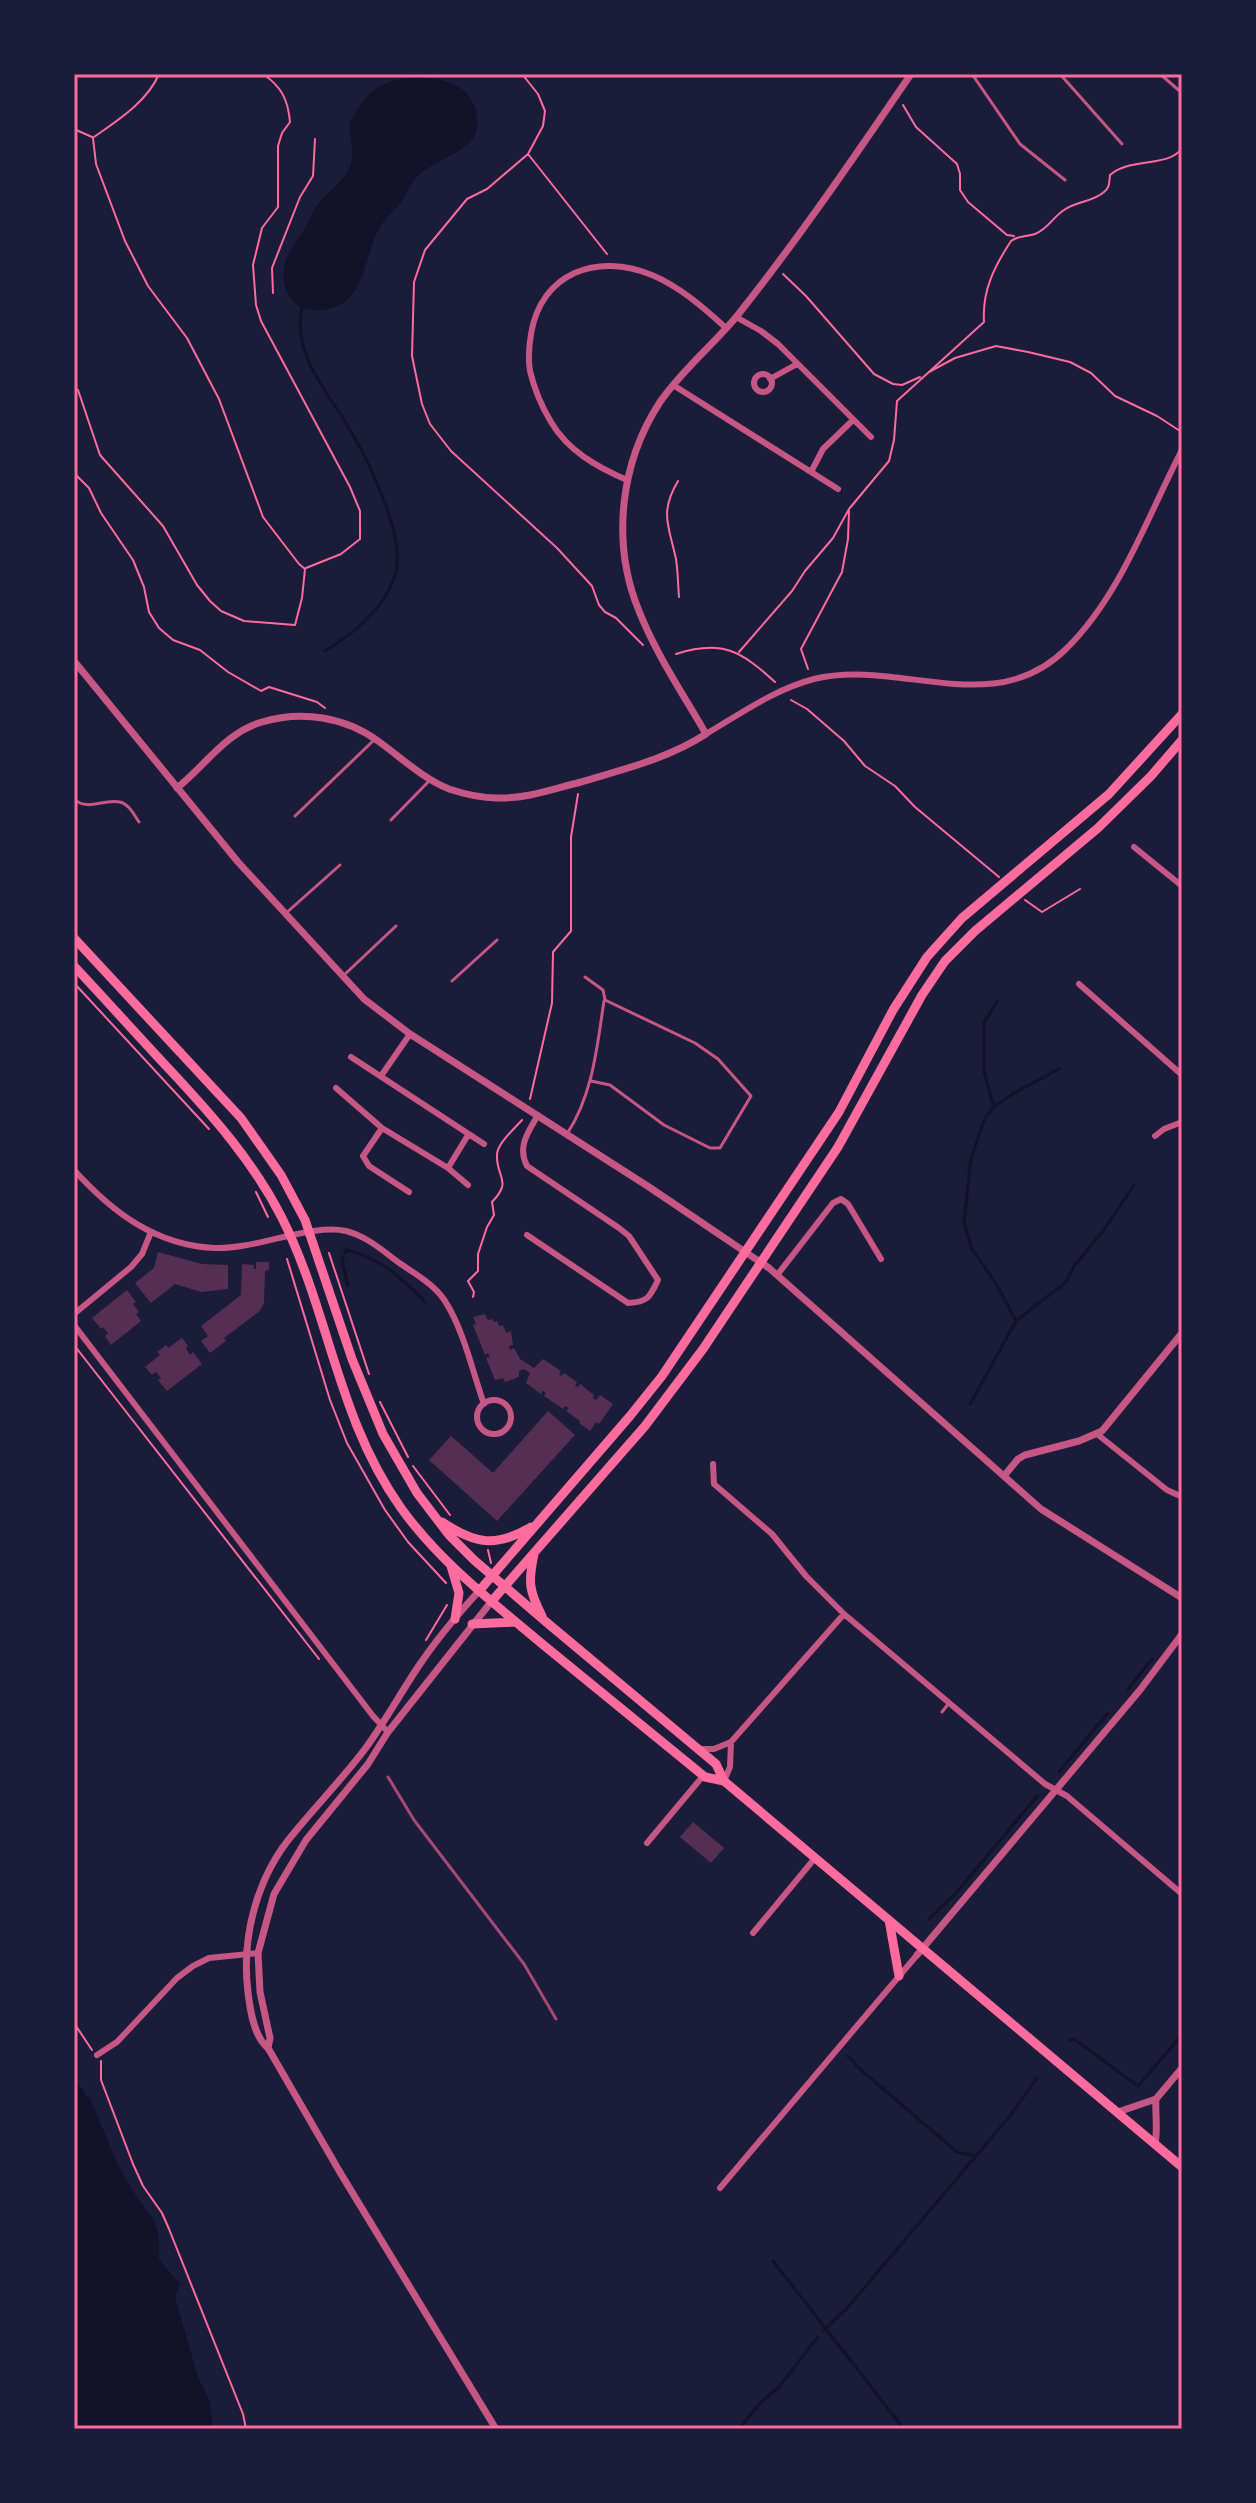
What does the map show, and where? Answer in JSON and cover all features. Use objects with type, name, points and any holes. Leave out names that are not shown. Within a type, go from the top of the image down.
[{"type":"main road","points":[[479,1591],[650,1392],[839,1112],[893,1010],[927,957],[962,918],[1109,794],[1182,714]]},
{"type":"main road","points":[[491,1602],[645,1426],[703,1349],[838,1147],[922,995],[945,961],[975,931],[1098,828],[1151,776],[1182,740]]},
{"type":"main road","points":[[74,938],[241,1118],[281,1175],[310,1232],[352,1359],[383,1434],[417,1493],[461,1549],[716,1764],[724,1781],[889,1920],[920,1952],[1182,2167]]},
{"type":"main road","points":[[74,966],[236,1144],[256,1173],[290,1237],[320,1316],[346,1401],[368,1453],[401,1508],[422,1535],[491,1602],[703,1776],[724,1781]]},
{"type":"main road","points":[[437,1518],[475,1540],[488,1541],[513,1538],[538,1524]]},
{"type":"main road","points":[[535,1551],[529,1578],[531,1595],[545,1621]]},
{"type":"main road","points":[[451,1566],[459,1593],[455,1619]]},
{"type":"main road","points":[[472,1624],[516,1622]]},
{"type":"main road","points":[[889,1920],[899,1976]]},
{"type":"street","points":[[706,734],[651,638],[630,583],[623,551],[623,515],[627,480],[639,441],[673,385],[736,317],[911,74]]},
{"type":"street","points":[[627,480],[591,463],[551,423],[529,369],[529,345],[540,304],[552,288],[568,275],[606,265],[628,267],[668,282],[726,328]]},
{"type":"street","points":[[736,317],[761,331],[871,437]]},
{"type":"street","points":[[770,379],[797,364]]},
{"type":"street","points":[[673,385],[838,489]]},
{"type":"street","points":[[811,472],[823,449],[853,420]]},
{"type":"street","points":[[177,788],[227,740],[251,726],[300,715],[348,725],[375,739],[430,780],[451,790],[481,797],[522,797],[652,762],[787,689],[814,679],[862,675],[989,685],[1021,678],[1050,663],[1074,641],[1104,601],[1120,576],[1182,450]]},
{"type":"street","points":[[74,661],[238,862],[364,999],[410,1034],[778,1274],[1041,1509],[1182,1598]]},
{"type":"street","points":[[1134,847],[1182,886]]},
{"type":"street","points":[[1079,984],[1182,1075]]},
{"type":"street","points":[[381,1076],[410,1034]]},
{"type":"street","points":[[351,1057],[484,1144]]},
{"type":"street","points":[[336,1088],[382,1128],[448,1168],[468,1185]]},
{"type":"street","points":[[527,1235],[628,1303],[641,1303],[650,1296],[658,1280],[629,1236],[527,1166],[522,1157],[524,1140],[538,1115]]},
{"type":"street","points":[[1155,1136],[1182,1122]]},
{"type":"street","points":[[382,1128],[363,1156],[369,1166],[409,1192]]},
{"type":"street","points":[[448,1168],[468,1135]]},
{"type":"street","points":[[74,1170],[114,1210],[151,1232],[185,1244],[236,1248],[325,1229],[346,1231],[367,1240],[438,1291],[453,1317],[484,1404]]},
{"type":"street","points":[[778,1274],[838,1199],[848,1204],[881,1259]]},
{"type":"street","points":[[74,1314],[137,1260],[151,1232]]},
{"type":"street","points":[[74,1325],[388,1732]]},
{"type":"street","points":[[1004,1476],[1025,1455],[1097,1434],[1115,1417],[1182,1333]]},
{"type":"street","points":[[494,1400],[509,1408],[512,1419],[507,1429],[491,1434],[482,1428],[478,1413],[484,1404],[494,1400]]},
{"type":"street","points":[[1097,1434],[1167,1490],[1178,1495]]},
{"type":"street","points":[[713,1464],[714,1484],[772,1534],[806,1576],[844,1614],[1045,1784],[1067,1796],[1182,1894]]},
{"type":"street","points":[[479,1591],[419,1665],[349,1769],[277,1856],[251,1919],[246,1954],[249,2002],[261,2042],[268,2048],[491,2427]]},
{"type":"street","points":[[268,2048],[270,2038],[260,1992],[258,1953],[274,1894],[306,1840],[491,1602]]},
{"type":"street","points":[[698,1749],[714,1749],[731,1742],[844,1614]]},
{"type":"street","points":[[720,2188],[1140,1690],[1182,1634]]},
{"type":"street","points":[[724,1781],[730,1767],[731,1742]]},
{"type":"street","points":[[647,1843],[703,1776]]},
{"type":"street","points":[[753,1933],[815,1858]]},
{"type":"street","points":[[97,2055],[117,2042],[177,1978],[193,1966],[209,1958],[258,1953]]},
{"type":"street","points":[[1118,2112],[1156,2099],[1182,2068]]},
{"type":"street","points":[[1155,2144],[1156,2099]]},
{"type":"lane","points":[[972,74],[1020,144],[1065,180]]},
{"type":"lane","points":[[1060,74],[1122,144]]},
{"type":"lane","points":[[1160,74],[1182,93]]},
{"type":"lane","points":[[295,816],[375,739]]},
{"type":"lane","points":[[391,820],[430,780]]},
{"type":"lane","points":[[74,799],[87,805],[120,802],[139,822]]},
{"type":"lane","points":[[285,914],[340,865]]},
{"type":"lane","points":[[343,976],[396,926]]},
{"type":"lane","points":[[452,981],[497,940]]},
{"type":"lane","points":[[567,1134],[579,1115],[591,1081],[605,1000],[603,990],[585,977]]},
{"type":"lane","points":[[591,1081],[610,1085],[664,1125],[710,1148],[720,1148],[751,1096],[718,1059],[695,1043],[605,1000]]},
{"type":"lane","points":[[942,1712],[949,1703]]},
{"type":"path","points":[[93,138],[130,111],[150,91],[159,74]]},
{"type":"path","points":[[263,74],[283,91],[289,106],[290,122],[278,146],[278,207],[262,228],[253,265],[256,305],[261,321],[335,457],[360,511],[360,539],[341,554],[305,569]]},
{"type":"path","points":[[522,74],[538,94],[545,111],[543,126],[528,154],[487,189],[467,199],[425,250],[419,263],[414,282],[412,356],[422,404],[430,424],[451,451],[557,548],[592,586],[605,612],[616,618],[643,645]]},
{"type":"path","points":[[903,105],[916,127],[957,164],[960,190],[968,202],[1007,235],[1039,232],[1070,207],[1102,195],[1109,188],[1110,175],[1116,170],[1136,163],[1169,159],[1178,155],[1182,148]]},
{"type":"path","points":[[74,129],[93,138]]},
{"type":"path","points":[[93,138],[96,164],[125,241],[148,286],[187,338],[213,388],[237,443],[263,517],[305,569]]},
{"type":"path","points":[[273,293],[272,268],[300,197],[313,176],[315,139]]},
{"type":"path","points":[[528,154],[607,254]]},
{"type":"path","points":[[739,652],[792,591],[833,538],[849,509],[889,461],[897,401],[984,322],[986,289],[1005,250],[1017,236]]},
{"type":"path","points":[[783,274],[874,374],[893,384],[902,385],[955,358],[996,346],[1070,362],[1091,373],[1115,396],[1180,431]]},
{"type":"path","points":[[74,389],[78,390],[100,455],[163,526],[197,585],[221,611],[244,621],[295,625],[305,569]]},
{"type":"path","points":[[74,473],[89,488],[101,513],[133,560],[144,587],[149,612],[159,628],[173,640],[200,650],[228,672],[261,691],[269,687],[317,702],[325,708]]},
{"type":"path","points":[[678,481],[669,496],[666,521],[676,563],[679,597]]},
{"type":"path","points":[[808,669],[801,649],[842,572],[849,509]]},
{"type":"path","points":[[676,654],[706,646],[739,652],[775,682]]},
{"type":"path","points":[[791,700],[807,709],[844,741],[865,766],[895,786],[915,807],[985,865]]},
{"type":"path","points":[[528,1102],[534,1091],[552,1003],[553,952],[571,931],[571,837],[578,794]]},
{"type":"path","points":[[1038,911],[1042,912],[1080,889]]},
{"type":"path","points":[[74,983],[212,1132]]},
{"type":"path","points":[[473,1297],[474,1292],[468,1281],[478,1271],[478,1254],[494,1215],[492,1202],[502,1191],[504,1183],[497,1155],[502,1141],[522,1120]]},
{"type":"path","points":[[252,1185],[268,1217]]},
{"type":"path","points":[[329,1253],[370,1378]]},
{"type":"path","points":[[74,1345],[313,1652]]},
{"type":"path","points":[[378,1396],[409,1460],[444,1510],[455,1520]]},
{"type":"path","points":[[488,1545],[492,1563]]},
{"type":"path","points":[[430,1630],[445,1611],[448,1601]]},
{"type":"path","points":[[74,2023],[102,2062],[101,2080],[133,2164],[169,2229],[243,2414],[246,2429]]},
{"type":"shaded area","points":[[419,77],[446,82],[468,95],[477,114],[475,135],[414,180],[400,204],[377,231],[362,276],[352,295],[326,309],[301,307],[294,302],[285,286],[286,261],[316,206],[350,167],[349,124],[362,103],[376,89],[393,81]]},
{"type":"shaded area","points":[[74,2083],[90,2098],[117,2163],[153,2219],[159,2235],[159,2259],[180,2284],[175,2297],[198,2377],[210,2401],[213,2429],[74,2429]]},
{"type":"building","points":[[158,1252],[202,1264],[228,1265],[228,1289],[201,1292],[175,1284],[151,1303],[135,1283],[154,1268]]},
{"type":"building","points":[[256,1262],[269,1262],[269,1270],[265,1271],[264,1303],[260,1311],[224,1338],[226,1341],[210,1353],[201,1341],[208,1336],[201,1326],[241,1295],[242,1264],[254,1265],[256,1269]]},
{"type":"building","points":[[127,1290],[136,1302],[133,1304],[141,1321],[111,1345],[105,1336],[108,1333],[92,1318]]},
{"type":"building","points":[[485,1314],[488,1320],[503,1325],[506,1333],[511,1331],[513,1345],[509,1346],[510,1350],[514,1348],[520,1359],[534,1368],[543,1359],[561,1371],[561,1376],[564,1373],[577,1382],[575,1386],[580,1384],[596,1400],[600,1395],[613,1404],[599,1424],[596,1422],[590,1431],[579,1423],[566,1411],[569,1408],[565,1406],[563,1409],[544,1396],[546,1393],[543,1391],[541,1394],[526,1383],[530,1373],[524,1369],[519,1371],[519,1377],[505,1382],[503,1378],[495,1380],[486,1358],[490,1357],[488,1353],[485,1355],[473,1325],[476,1324],[473,1317]]},
{"type":"building","points":[[182,1338],[190,1355],[193,1352],[202,1364],[167,1391],[156,1372],[152,1375],[145,1367],[160,1355],[157,1352]]},
{"type":"building","points":[[548,1411],[575,1435],[497,1521],[429,1460],[451,1436],[493,1473]]},
{"type":"building","points":[[693,1822],[724,1848],[711,1863],[680,1837]]},
{"type":"waterway","points":[[302,308],[301,337],[310,365],[371,470],[389,516],[397,558],[395,575],[376,609],[357,628],[325,651]]},
{"type":"waterway","points":[[994,1107],[984,1072],[984,1023],[997,1001]]},
{"type":"waterway","points":[[1016,1321],[997,1285],[972,1249],[964,1223],[971,1158],[985,1118],[994,1107],[1059,1069]]},
{"type":"waterway","points":[[970,1404],[1016,1321],[1066,1282],[1074,1266],[1103,1231],[1134,1185]]},
{"type":"waterway","points":[[345,1253],[346,1250],[358,1253],[379,1263],[425,1302]]},
{"type":"waterway","points":[[343,1258],[348,1285]]},
{"type":"waterway","points":[[1128,1689],[1152,1659]]},
{"type":"waterway","points":[[1059,1772],[1108,1713]]},
{"type":"waterway","points":[[929,1919],[956,1893],[1038,1795]]},
{"type":"waterway","points":[[1070,2040],[1074,2039],[1138,2086],[1182,2035]]},
{"type":"waterway","points":[[847,2055],[957,2152],[976,2156]]},
{"type":"waterway","points":[[823,2331],[848,2307],[1009,2117],[1037,2078]]},
{"type":"waterway","points":[[773,2261],[904,2429]]},
{"type":"waterway","points":[[739,2429],[760,2403],[779,2387],[817,2338]]},
{"type":"railway","points":[[388,1777],[414,1820],[524,1964],[556,2019]]}]
